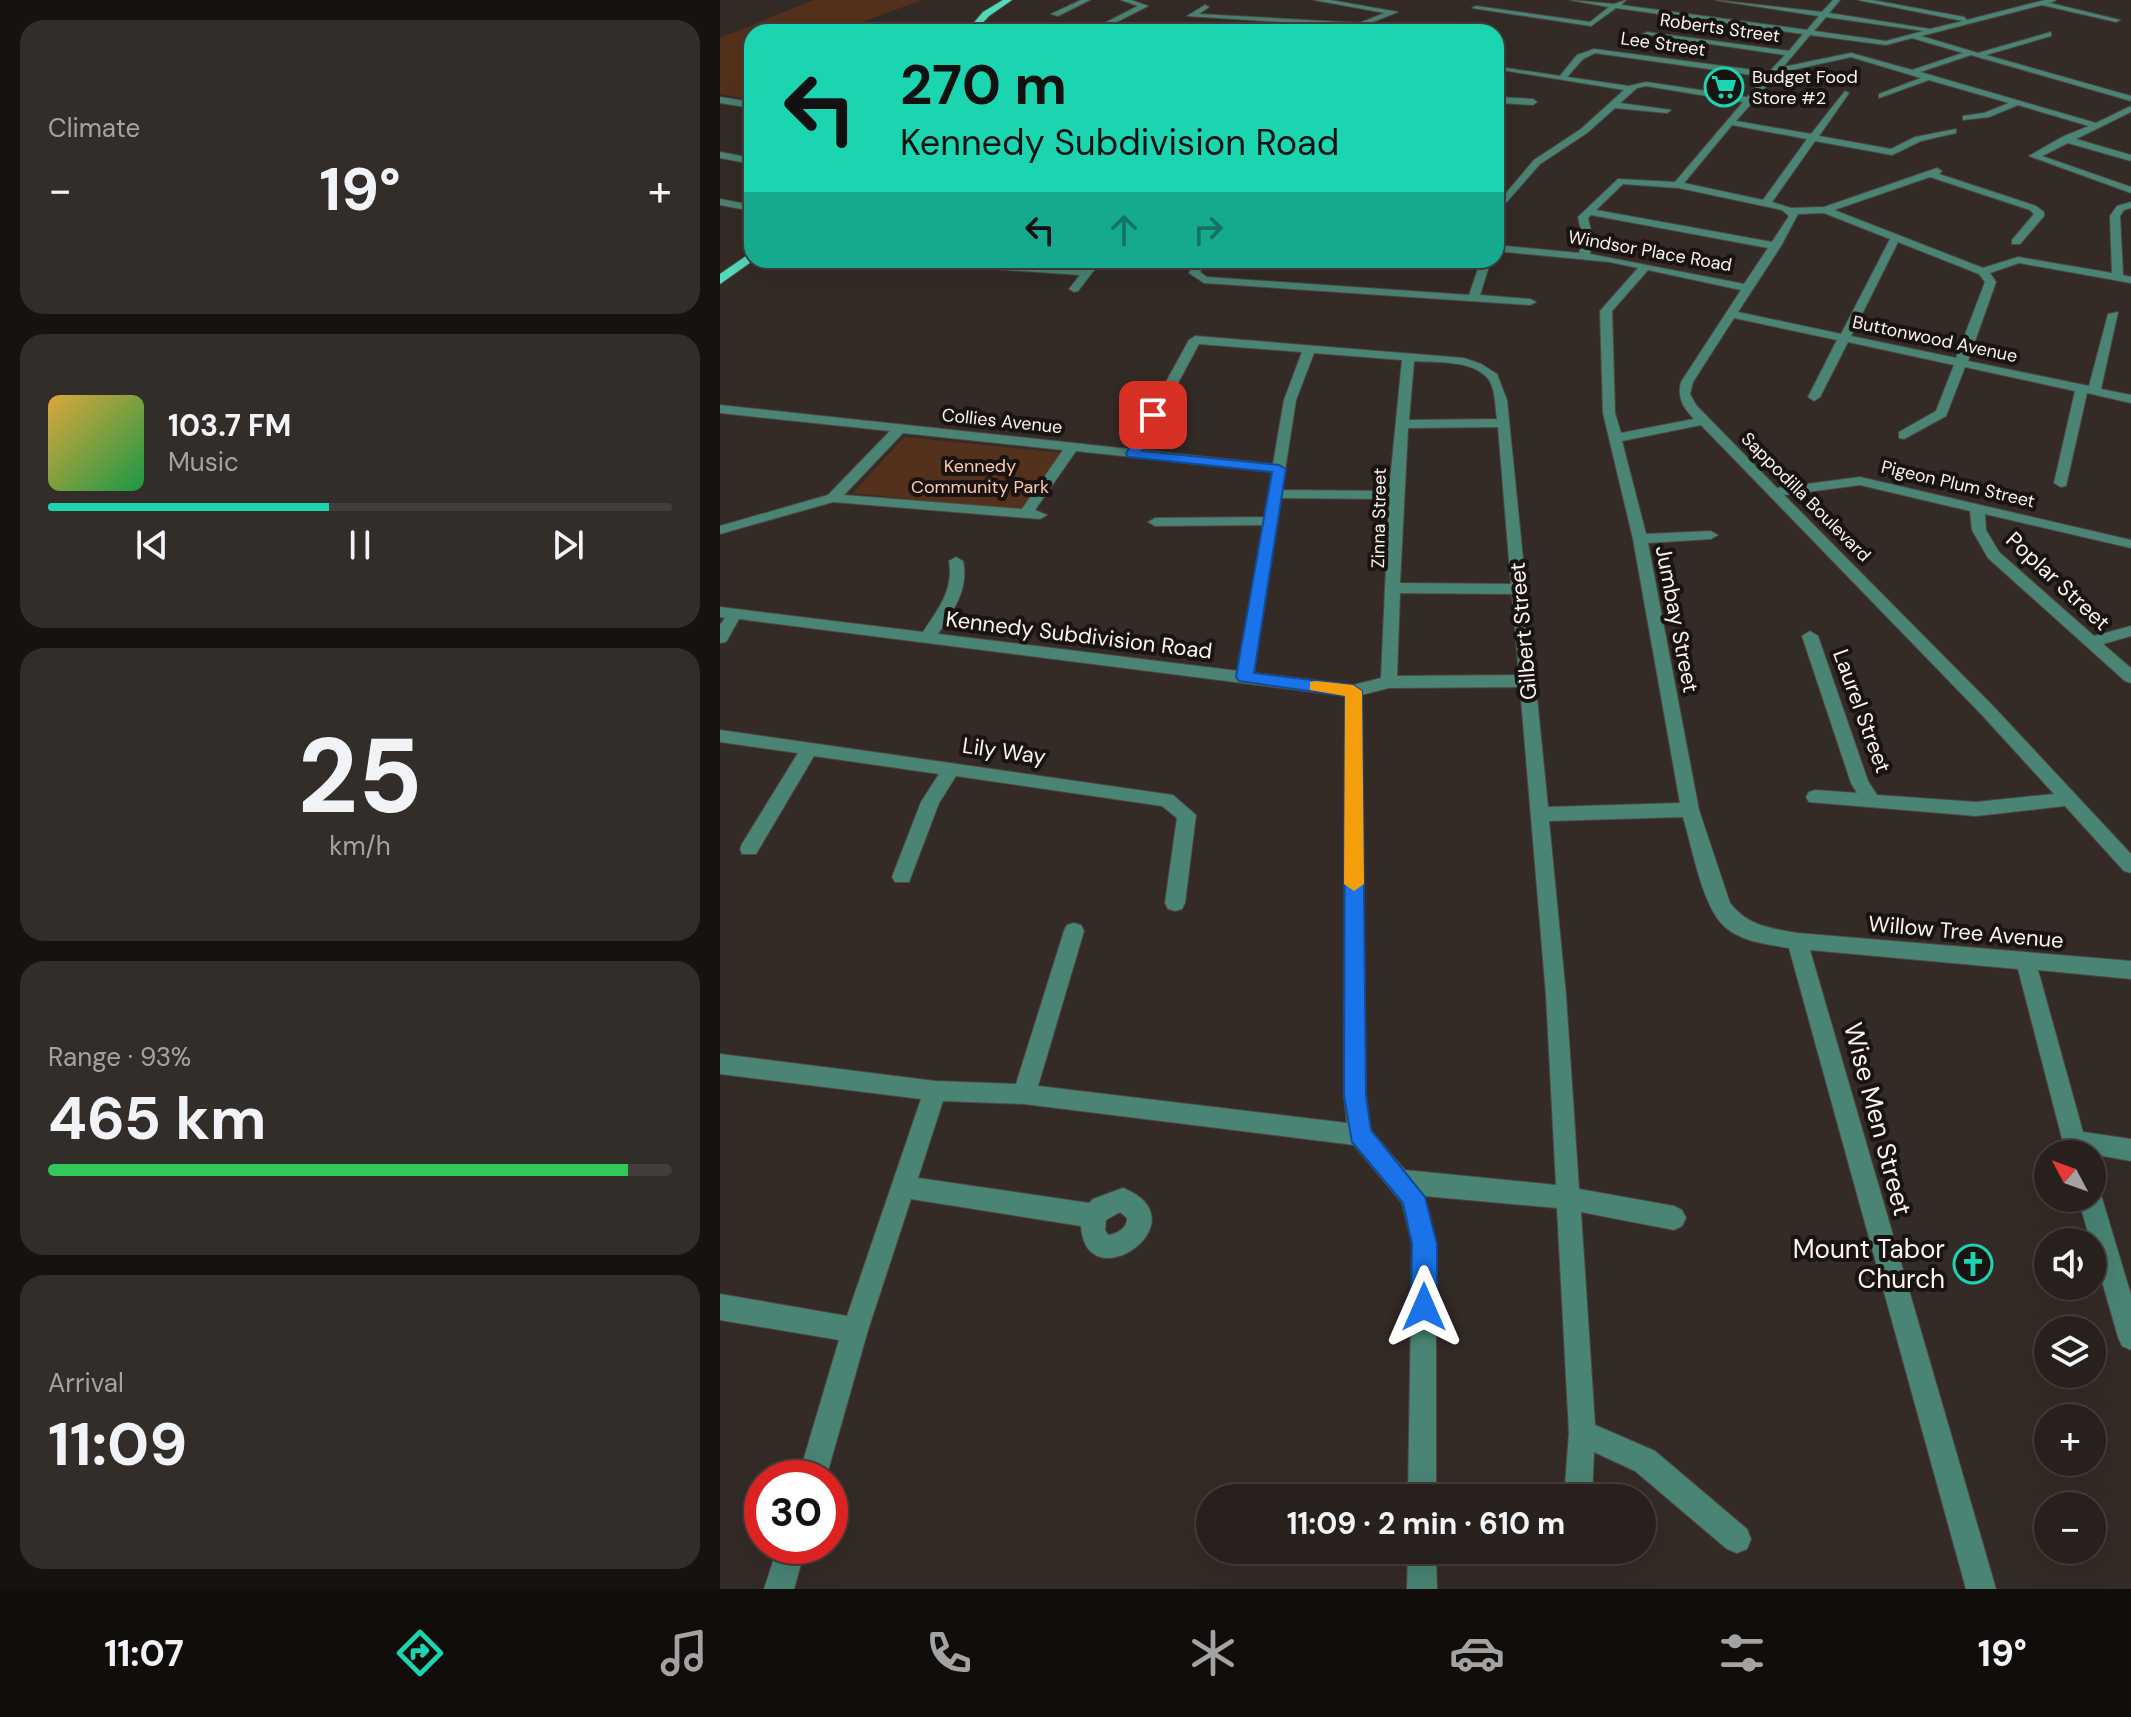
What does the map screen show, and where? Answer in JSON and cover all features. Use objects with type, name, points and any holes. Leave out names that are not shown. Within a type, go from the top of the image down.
[{"type":"main road","points":[[977,24],[1008,0]]},
{"type":"main road","points":[[720,280],[744,262]]},
{"type":"street","points":[[1055,14],[1087,0]]},
{"type":"street","points":[[1107,24],[1144,6],[1124,0]]},
{"type":"street","points":[[1317,0],[1384,8],[1394,15],[1363,24]]},
{"type":"street","points":[[1573,0],[1886,43],[2053,0]]},
{"type":"street","points":[[1718,0],[1934,30]]},
{"type":"street","points":[[1679,185],[1682,177],[1837,0]]},
{"type":"street","points":[[1861,0],[1968,20]]},
{"type":"street","points":[[2042,3],[2116,20]]},
{"type":"street","points":[[1476,8],[1591,24],[1618,4]]},
{"type":"street","points":[[1205,7],[1191,16],[1341,24]]},
{"type":"street","name":"Roberts Street","points":[[1647,34],[1790,53]]},
{"type":"street","points":[[1913,72],[2048,34]]},
{"type":"street","points":[[1912,36],[2131,99]]},
{"type":"street","name":"Lee Street","points":[[1562,78],[1580,57],[1594,51],[1772,73],[1848,55],[2095,125]]},
{"type":"street","points":[[1504,70],[1631,89]]},
{"type":"street","points":[[1882,96],[1929,77]]},
{"type":"street","points":[[1504,201],[1537,162],[1615,105],[1631,89],[1646,84],[1749,100]]},
{"type":"street","points":[[1766,203],[1818,136],[1845,93]]},
{"type":"street","points":[[720,100],[744,104]]},
{"type":"street","points":[[1504,100],[1533,102]]},
{"type":"street","points":[[1966,118],[1986,115],[2019,102]]},
{"type":"street","points":[[1615,105],[1667,110]]},
{"type":"street","points":[[2131,109],[2034,156],[2131,190]]},
{"type":"street","points":[[2111,118],[2131,124]]},
{"type":"street","points":[[1729,122],[1818,136],[1892,152],[1905,159]]},
{"type":"street","points":[[1892,152],[1923,137],[1953,131]]},
{"type":"street","points":[[2065,139],[2131,158]]},
{"type":"street","points":[[720,155],[744,160]]},
{"type":"street","points":[[1584,255],[1588,240],[1583,217],[1621,181],[1679,185],[1791,211],[1825,210],[1934,172],[2033,208],[2040,214],[2016,242]]},
{"type":"street","points":[[720,202],[744,206]]},
{"type":"street","points":[[2118,278],[2115,216],[2120,208],[2131,205]]},
{"type":"street","points":[[1825,210],[1983,272],[1991,282],[1942,413],[1904,435]]},
{"type":"street","points":[[1587,211],[1776,246]]},
{"type":"street","name":"Sappodilla Boulevard","points":[[1791,211],[1795,218],[1687,382],[1684,394],[1703,421],[2072,799],[2131,866]]},
{"type":"street","points":[[1814,397],[1896,237]]},
{"type":"street","name":"Windsor Place Road","points":[[1504,249],[1584,255],[1749,288]]},
{"type":"street","points":[[1983,272],[2018,260],[2131,280]]},
{"type":"street","name":"Jumbay Street","points":[[1646,266],[1606,311],[1609,413],[1640,539],[1690,810],[1721,907],[1732,921],[1755,934],[1797,941]]},
{"type":"street","points":[[1027,268],[1087,272]]},
{"type":"street","points":[[1074,289],[1090,268]]},
{"type":"street","points":[[1197,268],[1194,273],[1204,280],[1530,302]]},
{"type":"street","points":[[1473,299],[1483,268]]},
{"type":"street","name":"Buttonwood Avenue","points":[[1731,314],[2131,399]]},
{"type":"street","points":[[2061,483],[2114,314]]},
{"type":"street","name":"Gilbert Street","points":[[1133,454],[1195,340],[1464,362],[1493,374],[1504,423],[1556,995],[1582,1433],[1579,1484]]},
{"type":"street","points":[[1245,677],[1290,400],[1310,348]]},
{"type":"street","name":"Zinna Street","points":[[1389,682],[1395,588],[1396,495],[1408,356]]},
{"type":"street","name":"Collies Avenue","points":[[721,411],[1279,469]]},
{"type":"street","points":[[1617,438],[1703,421]]},
{"type":"street","points":[[1401,424],[1504,423]]},
{"type":"street","points":[[833,498],[900,428]]},
{"type":"street","points":[[720,530],[833,498],[924,509],[944,507],[1033,515],[1072,447]]},
{"type":"street","name":"Pigeon Plum Street","points":[[1775,492],[1860,481],[2131,544]]},
{"type":"street","points":[[1275,494],[1396,495]]},
{"type":"street","name":"Poplar Street","points":[[1977,506],[1979,530],[1993,555],[2131,677]]},
{"type":"street","points":[[1155,522],[1268,521]]},
{"type":"street","points":[[1640,539],[1711,535]]},
{"type":"street","points":[[927,638],[955,595],[960,576],[956,561]]},
{"type":"street","points":[[1395,588],[1519,589]]},
{"type":"street","points":[[720,638],[727,613]]},
{"type":"street","name":"Kennedy Subdivision Road","points":[[727,613],[1353,691],[1389,682],[1528,681]]},
{"type":"street","points":[[2091,642],[2131,631]]},
{"type":"street","name":"Laurel Street","points":[[1810,636],[1860,783],[1872,801]]},
{"type":"street","points":[[1353,691],[1355,1096],[1360,1135],[1413,1197],[1424,1244],[1422,1484]]},
{"type":"street","name":"Lily Way","points":[[720,736],[1103,788],[1167,800],[1187,815],[1175,903]]},
{"type":"street","points":[[749,849],[809,749]]},
{"type":"street","points":[[902,877],[930,802],[952,768]]},
{"type":"street","name":"Laurel Street","points":[[1815,797],[1976,809],[2072,799]]},
{"type":"street","points":[[1540,814],[1690,810]]},
{"type":"street","points":[[1024,1094],[1074,931]]},
{"type":"street","name":"Willow Tree Avenue","points":[[1797,941],[2131,970]]},
{"type":"street","name":"Wise Men Street","points":[[1797,941],[1981,1589]]},
{"type":"street","points":[[2026,962],[2074,1140]]},
{"type":"street","points":[[720,1064],[935,1091],[1024,1094],[1360,1135]]},
{"type":"street","points":[[817,1460],[855,1330],[935,1091]]},
{"type":"street","points":[[2106,1149],[2131,1150]]},
{"type":"street","points":[[1395,1178],[1411,1183],[1568,1198],[1674,1218]]},
{"type":"street","points":[[905,1187],[1094,1216]]},
{"type":"street","points":[[2094,1212],[2131,1337]]},
{"type":"street","points":[[720,1307],[855,1330]]},
{"type":"street","points":[[1582,1433],[1645,1461],[1737,1539]]},
{"type":"street","points":[[779,1589],[787,1564]]},
{"type":"street","points":[[1422,1564],[1422,1589]]},
{"type":"green space","points":[[814,0],[922,0],[857,24],[755,24]]},
{"type":"green space","points":[[744,28],[744,98],[720,94],[720,38]]},
{"type":"green space","name":"Kennedy Community Park","points":[[904,437],[1064,453],[1022,511],[853,493]]},
{"type":"slow traffic","points":[[1316,686],[1353,691],[1354,884]]},
{"type":"place","name":"Budget Food Store #2","points":[[1724,87]]},
{"type":"place","name":"Mount Tabor Church","points":[[1973,1264]]},
{"type":"route","points":[[1153,415],[1133,454],[1279,469],[1268,521],[1245,677],[1353,691],[1355,1096],[1360,1135],[1413,1197],[1424,1244],[1424,1307]]}]
